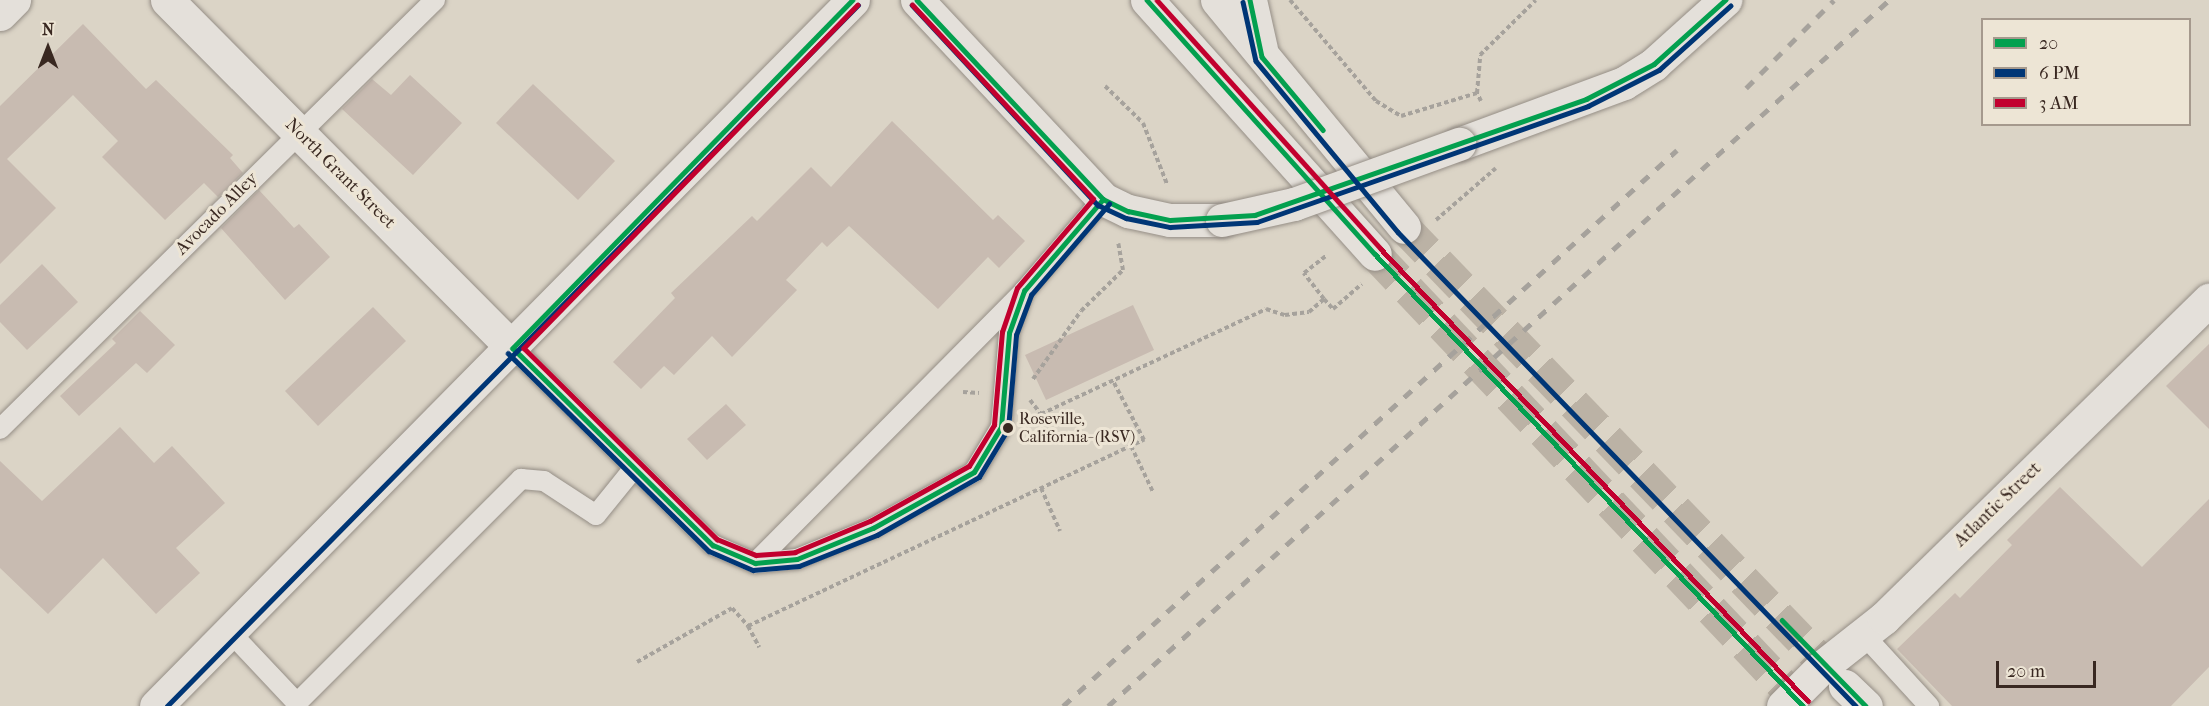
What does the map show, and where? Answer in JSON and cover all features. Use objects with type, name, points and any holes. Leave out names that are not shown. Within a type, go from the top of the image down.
[{"type":"street","points":[[0,14],[14,0]]},
{"type":"street","name":"North Grant Street","points":[[167,0],[513,348]]},
{"type":"street","points":[[156,706],[513,348],[853,0]]},
{"type":"street","points":[[917,0],[1116,205],[1170,220],[1221,220],[1294,204],[1624,83],[1654,64],[1725,0]]},
{"type":"street","points":[[1147,0],[1372,266]]},
{"type":"street","points":[[1217,0],[1262,57],[1417,226]]},
{"type":"street","points":[[1250,0],[1262,57]]},
{"type":"street","name":"Atlantic Street","points":[[1784,706],[1863,634],[2209,300]]},
{"type":"lane","name":"Avocado Alley","points":[[0,429],[435,0]]},
{"type":"lane","points":[[755,563],[1024,291],[1116,205]]},
{"type":"lane","points":[[513,348],[713,545],[755,563],[797,559],[873,528],[974,472],[990,453],[1001,427],[1002,393],[1009,333],[1024,291]]},
{"type":"lane","points":[[230,632],[297,703],[521,479],[544,481],[596,515],[634,468]]},
{"type":"lane","points":[[1863,634],[1929,706]]},
{"type":"path","points":[[1290,0],[1376,100],[1401,116],[1477,93]]},
{"type":"path","points":[[1417,226],[1509,156],[1477,93],[1480,54],[1536,0]]},
{"type":"path","points":[[1105,86],[1143,123],[1171,194],[1170,220]]},
{"type":"path","points":[[940,376],[964,394],[1024,391],[1081,310],[1123,270],[1116,250],[1116,205]]},
{"type":"path","points":[[1327,255],[1304,273],[1333,309],[1372,266]]},
{"type":"path","points":[[1024,391],[1041,414],[1266,309],[1285,315],[1310,312],[1324,299]]},
{"type":"path","points":[[748,626],[1144,440],[1113,381]]},
{"type":"path","points":[[1131,446],[1153,492]]},
{"type":"path","points":[[1041,488],[1060,531]]},
{"type":"path","points":[[637,662],[732,608],[748,626],[759,647]]},
{"type":"building","points":[[83,24],[146,89],[156,80],[233,155],[230,158],[243,173],[218,197],[204,183],[165,220],[102,157],[118,141],[73,95],[7,159],[56,208],[0,264],[0,106]]},
{"type":"building","points":[[410,75],[462,123],[413,175],[342,109],[372,79],[391,95]]},
{"type":"building","points":[[533,84],[615,161],[578,200],[496,123]]},
{"type":"building","points":[[892,121],[993,220],[998,215],[1025,241],[999,268],[988,257],[938,309],[849,226],[827,247],[822,242],[786,280],[797,290],[732,357],[712,336],[674,375],[664,366],[641,389],[613,362],[675,298],[671,293],[752,216],[757,221],[811,167],[831,187]]},
{"type":"building","points":[[259,190],[294,228],[299,224],[330,257],[285,300],[221,228]]},
{"type":"building","points":[[42,264],[78,302],[27,350],[0,322],[0,305]]},
{"type":"building","points":[[1133,305],[1154,350],[1046,400],[1025,355]]},
{"type":"building","points":[[373,307],[406,341],[318,426],[285,391]]},
{"type":"building","points":[[140,311],[175,345],[147,373],[136,363],[79,416],[60,396],[116,343],[112,339]]},
{"type":"building","points":[[2209,344],[2209,429],[2166,386]]},
{"type":"building","points":[[726,404],[746,425],[707,460],[687,439]]},
{"type":"building","points":[[120,427],[154,463],[172,446],[225,503],[176,548],[200,573],[156,614],[103,558],[48,614],[0,568],[0,461],[42,501]]},
{"type":"building","points":[[2060,487],[2142,567],[2209,499],[2209,667],[2171,706],[1952,706],[1897,649],[1955,593],[1960,598],[2012,545],[2007,540]]},
{"type":"tunnel","points":[[1404,227],[1844,684]]},
{"type":"tunnel","points":[[1375,254],[1803,706]]},
{"type":"railway","points":[[1746,88],[1834,0]]},
{"type":"railway","points":[[1108,706],[1889,0]]},
{"type":"railway","points":[[1063,706],[1677,150]]},
{"type":"transit line","name":"20","points":[[853,0],[513,348],[713,545],[755,563],[797,559],[873,528],[974,472],[1001,427],[1009,333],[1024,291],[1103,199]]},
{"type":"transit line","name":"20","points":[[917,0],[1103,199],[1128,211],[1170,220],[1255,215],[1586,99],[1654,64],[1725,0]]},
{"type":"transit line","name":"20","points":[[1147,0],[1375,254],[1803,706]]},
{"type":"transit line","points":[[1157,0],[1381,249],[1808,701]]},
{"type":"transit line","name":"20","points":[[1250,0],[1262,57],[1323,130]]},
{"type":"transit line","points":[[1243,2],[1256,61],[1398,232],[1856,706]]},
{"type":"transit line","points":[[167,706],[858,5]]},
{"type":"transit line","points":[[858,5],[524,348],[717,539],[756,555],[795,552],[870,521],[969,466],[994,425],[1002,332],[1017,288],[1093,199],[912,5]]},
{"type":"transit line","points":[[912,5],[1098,205],[1126,218],[1170,227],[1257,222],[1588,106],[1659,70],[1730,6]]},
{"type":"transit line","points":[[508,353],[709,551],[753,570],[799,566],[877,535],[979,477],[1008,429],[1016,335],[1031,295],[1109,204]]},
{"type":"transit line","name":"20","points":[[1782,620],[1866,706]]},
{"type":"place","name":"Roseville, California- (RSV)","points":[[1008,428]]}]
